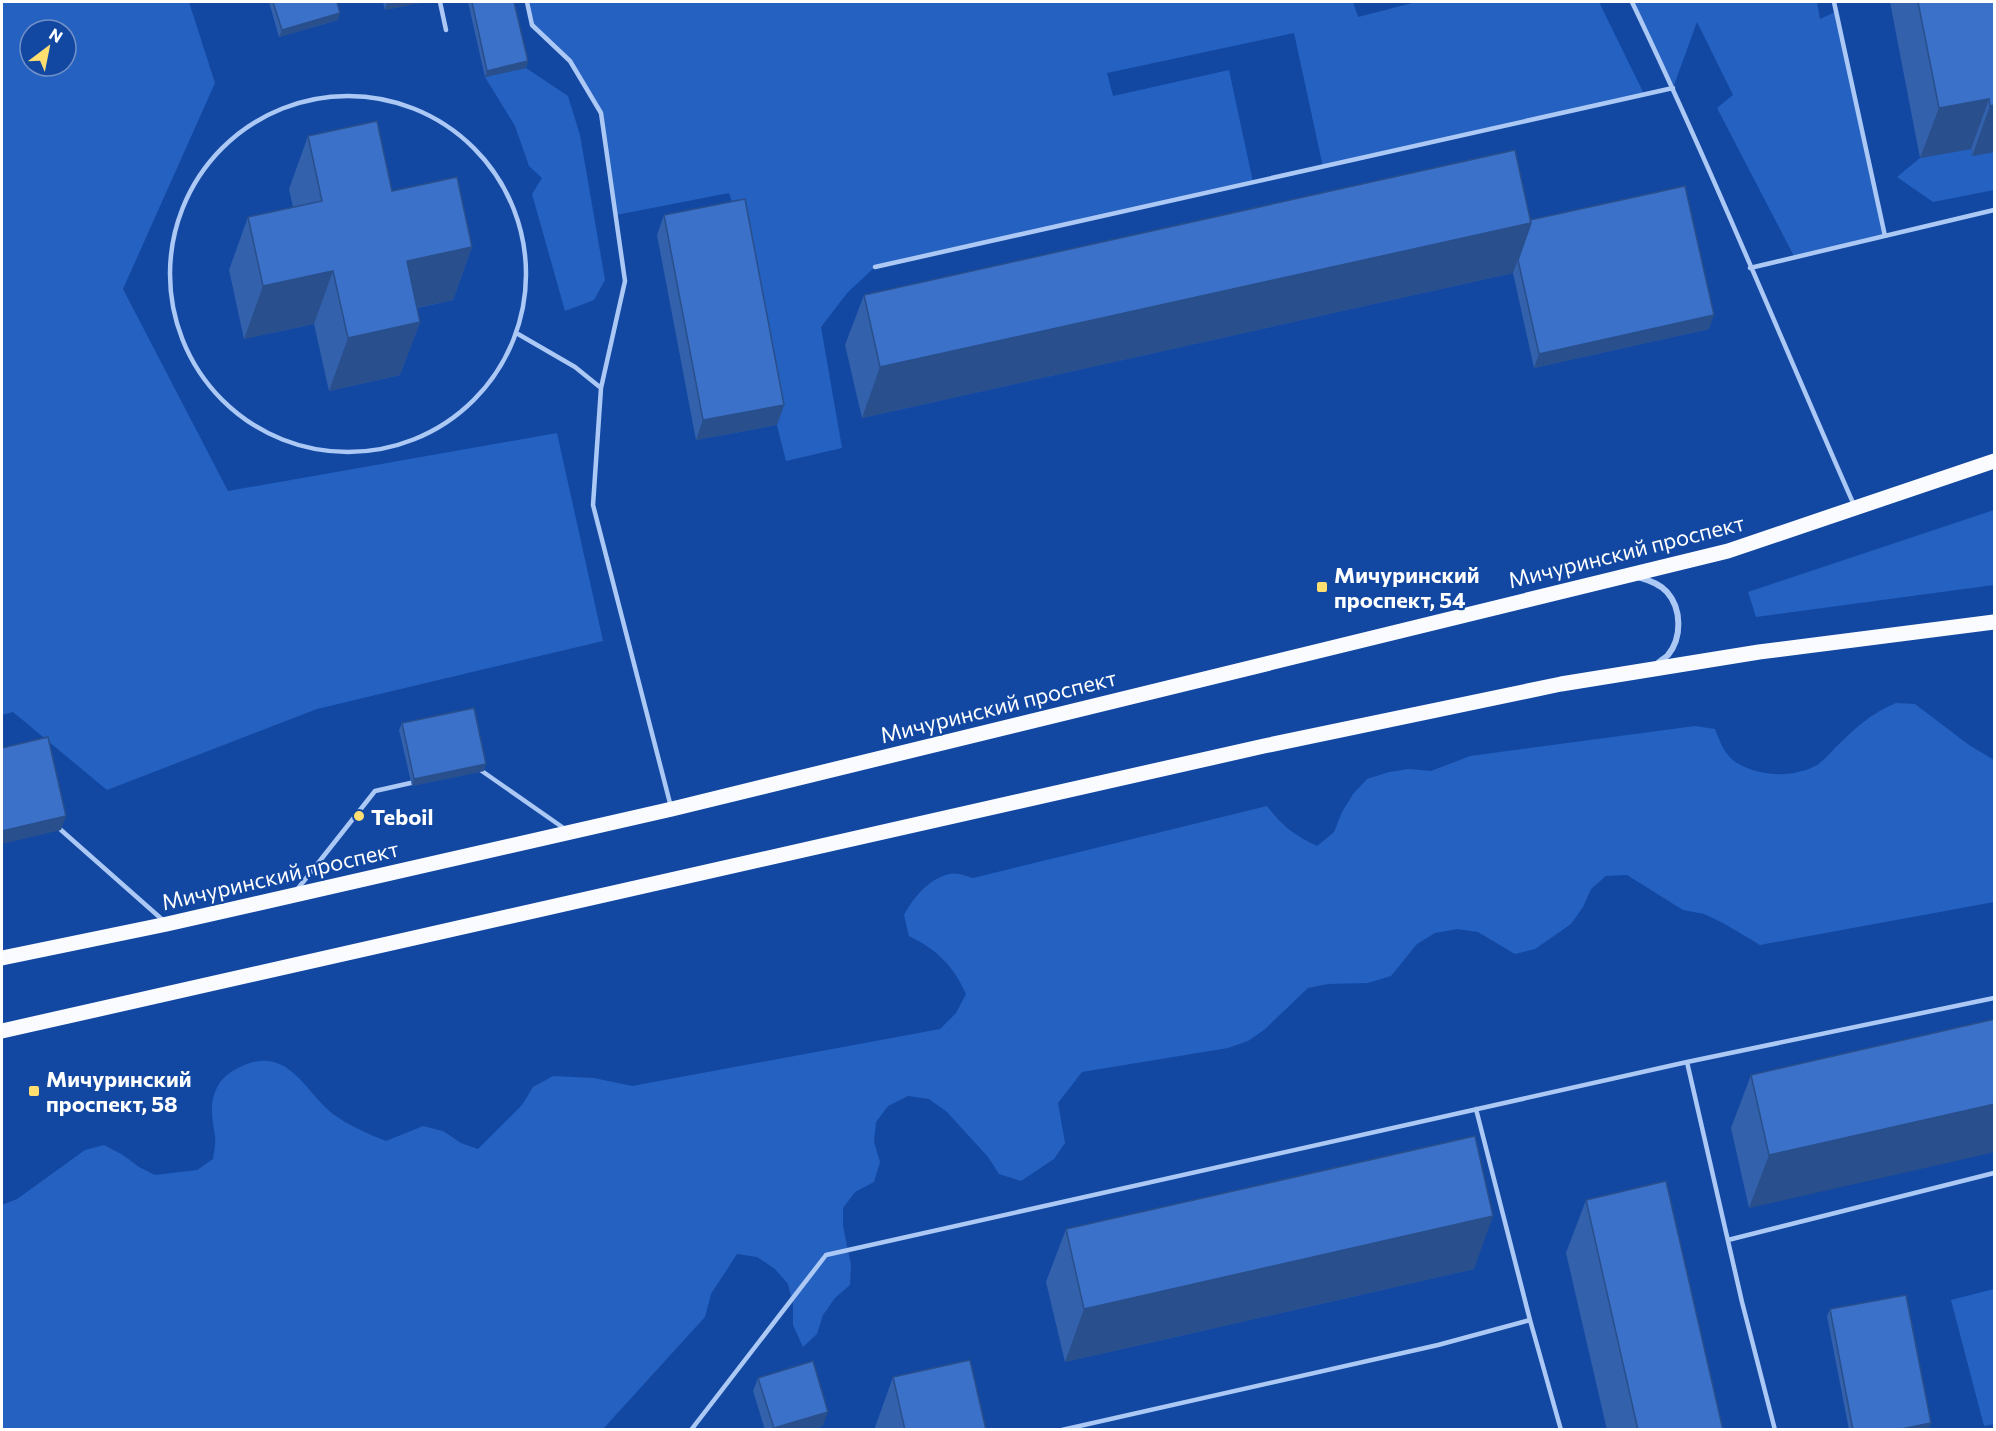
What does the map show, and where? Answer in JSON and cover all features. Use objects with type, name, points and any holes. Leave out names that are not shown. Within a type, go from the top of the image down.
[{"type":"main road","name":"Мичуринский проспект","points":[[2,958],[167,924],[672,809],[1728,551],[1995,461]]},
{"type":"main road","points":[[2,1031],[1264,746],[1561,684],[1759,652],[1995,622]]},
{"type":"street","points":[[1622,577],[1638,577],[1654,582],[1667,592],[1676,607],[1679,624],[1672,648],[1668,655],[1655,665],[1640,671]]},
{"type":"lane","points":[[440,2],[446,30]]},
{"type":"lane","points":[[527,2],[532,25],[570,61],[601,113],[625,281],[601,388],[593,506],[672,809]]},
{"type":"lane","points":[[1632,2],[1673,88],[1856,508]]},
{"type":"lane","points":[[1834,2],[1885,236]]},
{"type":"lane","points":[[875,267],[1673,88]]},
{"type":"lane","points":[[350,96],[411,107],[457,132],[493,170],[518,216],[527,275],[518,334],[484,391],[443,427],[388,450],[327,453],[270,436],[220,401],[186,352],[169,294],[171,242],[188,192],[218,150],[260,118],[308,100],[350,96]]},
{"type":"lane","points":[[1750,268],[1995,210]]},
{"type":"lane","points":[[518,334],[575,367],[601,388]]},
{"type":"lane","points":[[467,771],[479,769],[570,833]]},
{"type":"lane","points":[[292,895],[375,791],[421,781]]},
{"type":"lane","points":[[61,830],[167,924]]},
{"type":"lane","points":[[691,1430],[826,1255],[1687,1062],[1995,998]]},
{"type":"lane","points":[[1687,1062],[1774,1430]]},
{"type":"lane","points":[[1476,1109],[1530,1320],[1561,1430]]},
{"type":"lane","points":[[1728,1240],[1995,1173]]},
{"type":"lane","points":[[1062,1430],[1438,1345],[1530,1320]]},
{"type":"shaded area","points":[[2,2],[189,2],[215,83],[123,289],[228,491],[557,433],[603,641],[317,709],[107,790],[13,712],[2,715]]},
{"type":"shaded area","points":[[527,2],[1353,2],[1358,17],[1416,2],[1599,2],[1644,94],[1323,167],[1294,33],[1107,73],[1113,96],[1229,70],[1253,182],[875,267],[848,292],[821,327],[842,448],[786,461],[737,219],[729,193],[616,215],[601,113],[570,61],[532,25]]},
{"type":"shaded area","points":[[1632,2],[1817,2],[1820,19],[1837,11],[1885,236],[1795,258],[1717,108],[1733,95],[1697,22],[1673,88]]},
{"type":"shaded area","points":[[526,68],[568,96],[580,135],[605,280],[594,300],[565,311],[532,194],[542,178],[529,166],[515,126],[485,77]]},
{"type":"shaded area","points":[[1971,149],[1972,156],[1994,152],[1994,190],[1933,202],[1897,177],[1920,158]]},
{"type":"shaded area","points":[[1994,510],[1994,585],[1756,617],[1748,592]]},
{"type":"shaded area","points":[[1896,703],[1915,704],[1969,745],[1994,760],[1994,902],[1760,945],[1704,914],[1683,910],[1627,875],[1606,876],[1591,889],[1583,907],[1571,924],[1535,949],[1515,954],[1478,932],[1457,929],[1435,933],[1417,944],[1391,976],[1368,983],[1328,984],[1308,988],[1264,1030],[1248,1041],[1228,1048],[1082,1072],[1058,1103],[1065,1143],[1054,1159],[1021,1181],[999,1174],[988,1157],[947,1112],[929,1099],[908,1096],[888,1106],[876,1122],[874,1142],[880,1162],[874,1182],[855,1192],[843,1208],[843,1226],[851,1265],[850,1285],[835,1298],[823,1315],[817,1334],[803,1347],[793,1325],[793,1304],[788,1284],[775,1269],[757,1257],[737,1254],[711,1294],[705,1317],[603,1429],[2,1429],[2,1205],[17,1199],[85,1150],[104,1145],[155,1175],[197,1170],[213,1159],[215,1139],[212,1109],[215,1092],[225,1076],[240,1067],[257,1061],[271,1061],[283,1065],[333,1114],[358,1129],[386,1141],[423,1126],[443,1131],[461,1143],[478,1149],[522,1105],[533,1087],[553,1076],[594,1078],[632,1086],[940,1029],[956,1013],[966,994],[956,975],[943,959],[909,936],[904,915],[922,890],[942,876],[962,874],[973,878],[1267,806],[1289,830],[1317,846],[1334,832],[1353,794],[1367,779],[1389,772],[1409,769],[1431,771],[1470,756],[1695,726],[1715,729],[1729,757],[1745,767],[1764,773],[1795,773],[1819,764],[1863,723]]},
{"type":"shaded area","points":[[1994,1289],[1994,1424],[1984,1426],[1951,1300]]},
{"type":"building","points":[[273,2],[337,2],[340,13],[282,30]]},
{"type":"building","points":[[472,2],[514,2],[528,61],[487,71]]},
{"type":"building","points":[[1918,2],[1995,2],[1995,105],[1990,106],[1989,99],[1939,108]]},
{"type":"building","points":[[377,121],[392,191],[457,177],[472,247],[407,261],[420,322],[348,338],[333,271],[263,286],[248,217],[322,201],[308,136]]},
{"type":"building","points":[[1515,150],[1531,223],[880,367],[864,295]]},
{"type":"building","points":[[1685,186],[1714,315],[1539,354],[1518,260],[1531,223],[1530,220]]},
{"type":"building","points":[[745,199],[784,405],[703,420],[664,215]]},
{"type":"building","points":[[474,708],[486,764],[414,779],[402,723]]},
{"type":"building","points":[[48,737],[66,816],[2,831],[2,748]]},
{"type":"building","points":[[1995,1019],[1995,1104],[1769,1155],[1751,1075]]},
{"type":"building","points":[[1475,1136],[1493,1216],[1084,1309],[1066,1229]]},
{"type":"building","points":[[1666,1181],[1723,1430],[1638,1430],[1586,1200]]},
{"type":"building","points":[[1906,1295],[1931,1423],[1896,1430],[1853,1430],[1830,1309]]},
{"type":"building","points":[[970,1360],[986,1430],[905,1430],[893,1377]]},
{"type":"building","points":[[813,1361],[828,1412],[774,1428],[758,1378]]},
{"type":"place","name":"Мичуринский проспект, 54","points":[[1322,587]]},
{"type":"place","name":"Teboil","points":[[359,816]]},
{"type":"place","name":"Мичуринский проспект, 58","points":[[34,1091]]}]
